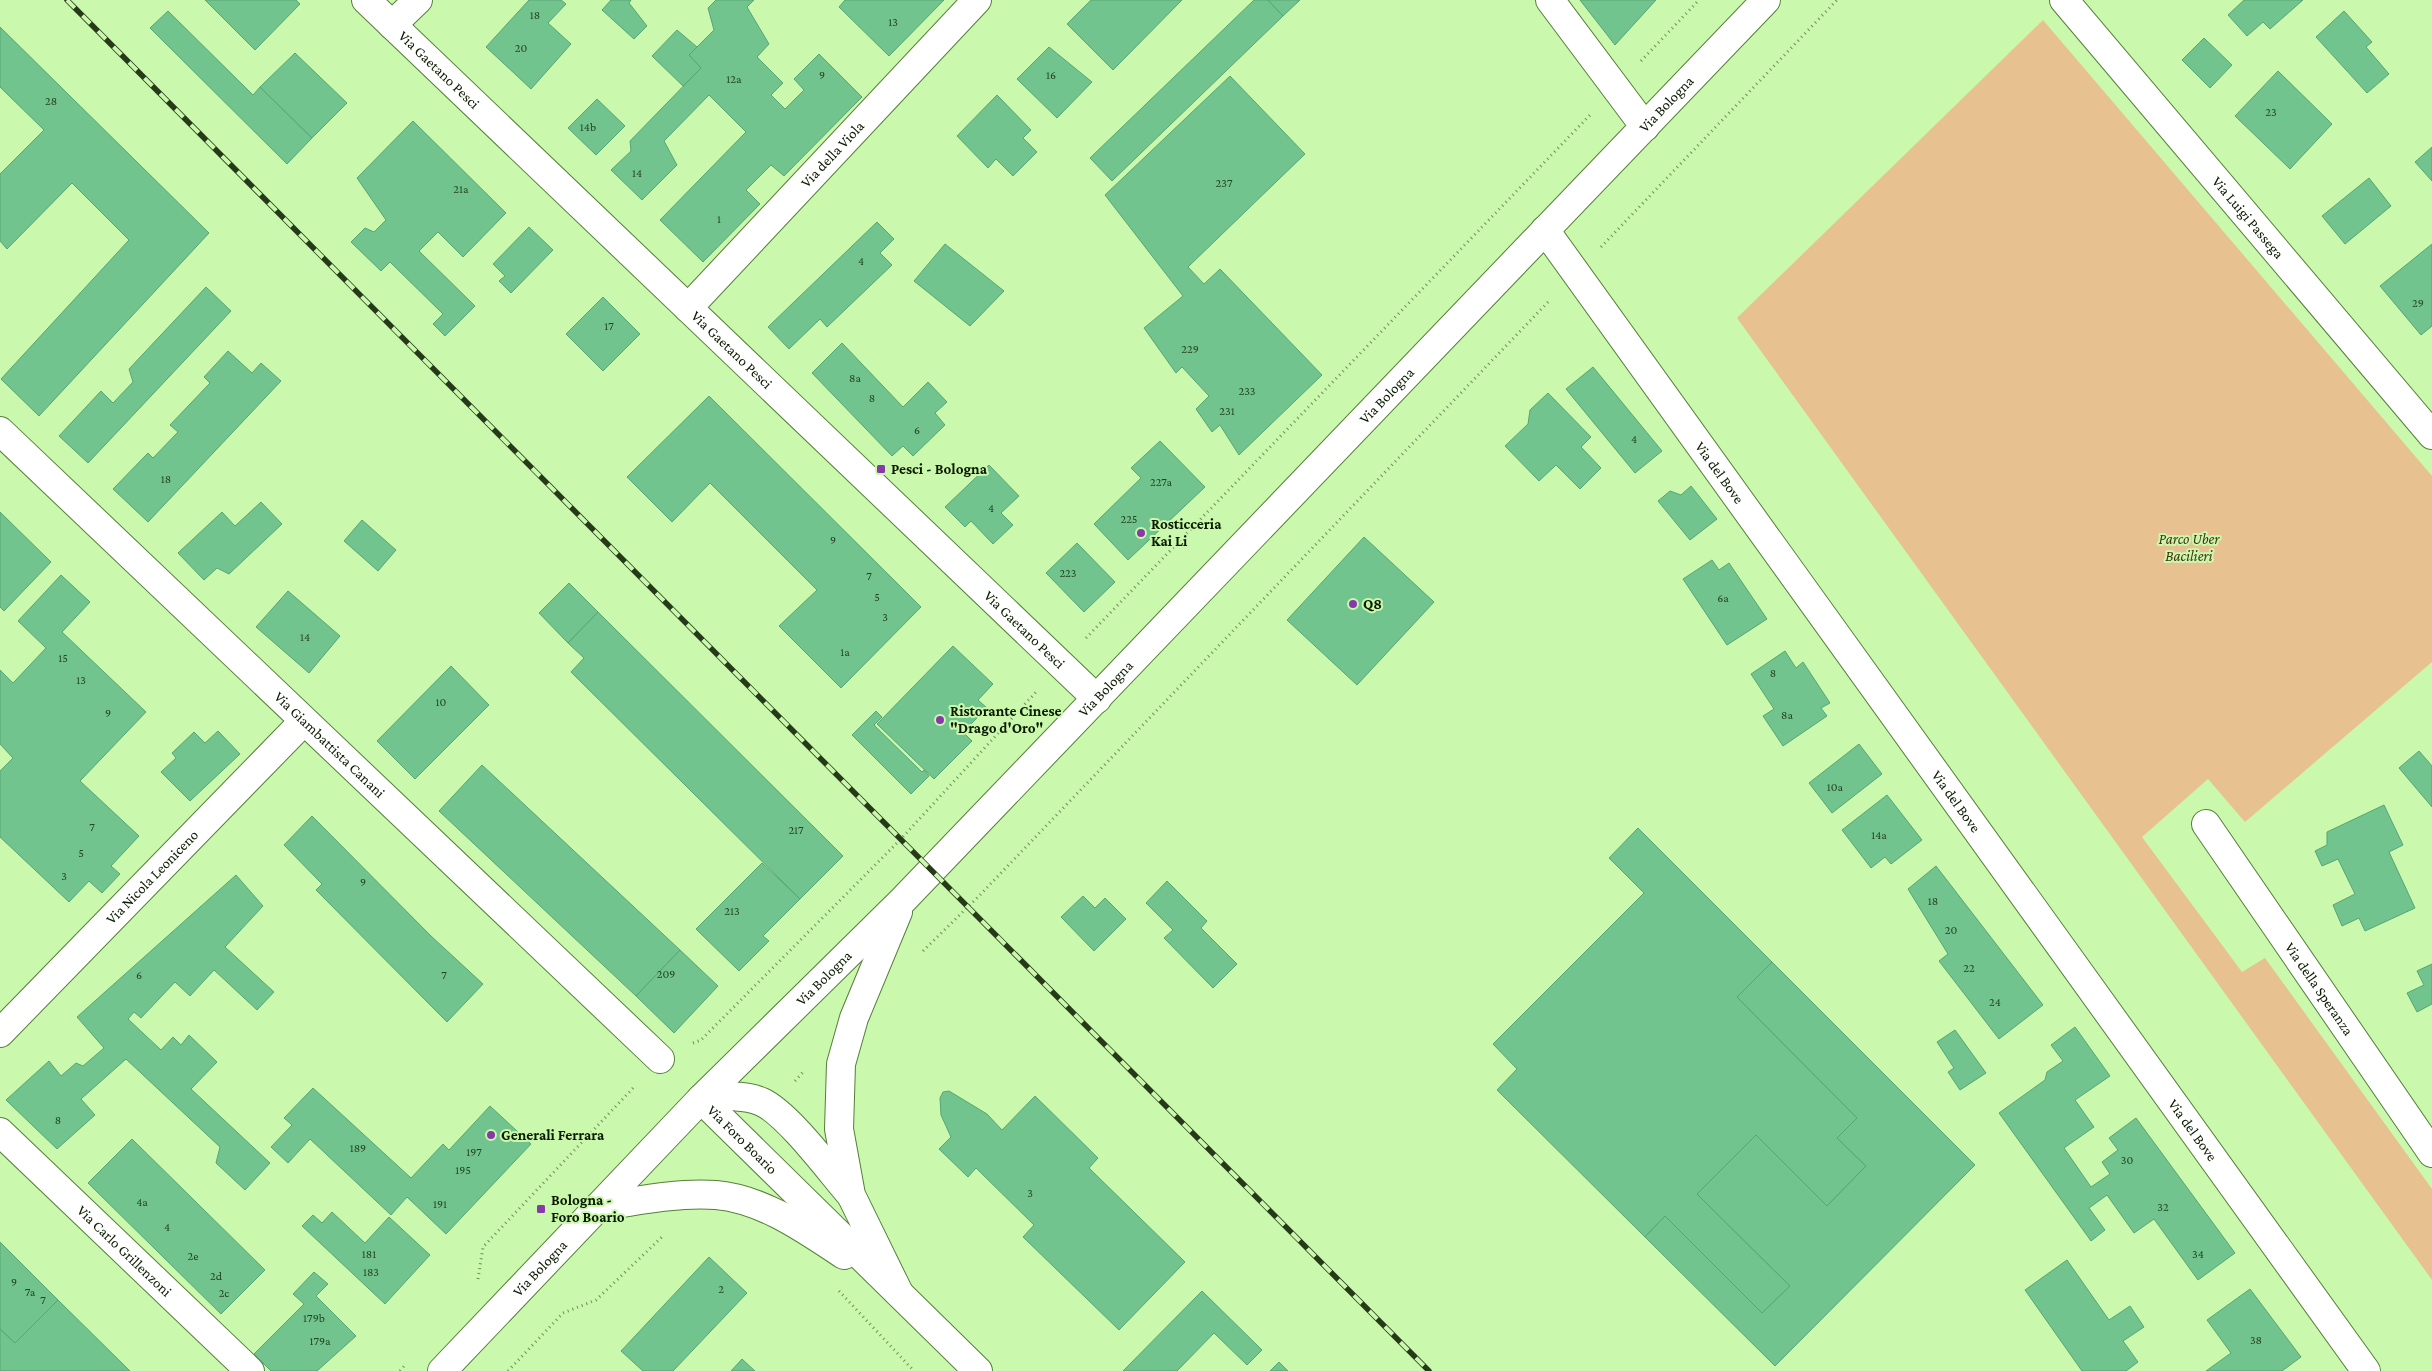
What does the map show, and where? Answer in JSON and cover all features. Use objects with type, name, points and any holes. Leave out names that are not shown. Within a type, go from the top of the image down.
[{"type":"street","name":"Via Gaetano Pesci","points":[[366,0],[1097,699]]},
{"type":"street","points":[[392,25],[418,0]]},
{"type":"street","name":"Via della Viola","points":[[688,308],[977,0]]},
{"type":"street","points":[[1550,0],[1645,127]]},
{"type":"street","name":"Via Bologna","points":[[442,1371],[700,1100],[903,900],[1766,0]]},
{"type":"street","name":"Via Luigi Passega","points":[[2064,0],[2432,435]]},
{"type":"street","name":"Via del Bove","points":[[1545,230],[2366,1371]]},
{"type":"street","name":"Via Giambattista Canani","points":[[0,431],[303,722],[660,1059]]},
{"type":"street","name":"Via Nicola Leoniceno","points":[[0,1033],[303,722]]},
{"type":"street","name":"Via della Speranza","points":[[2206,824],[2432,1153]]},
{"type":"street","name":"Via Foro Boario","points":[[851,1195],[839,1129],[841,1064],[854,1018],[903,900]]},
{"type":"street","name":"Via Foro Boario","points":[[700,1100],[738,1096],[761,1102],[770,1107],[799,1134],[851,1195],[899,1293]]},
{"type":"street","name":"Via Foro Boario","points":[[700,1100],[978,1371]]},
{"type":"street","name":"Via Carlo Grillenzoni","points":[[0,1132],[250,1371]]},
{"type":"street","name":"Via Foro Boario","points":[[598,1207],[653,1197],[716,1196],[750,1203],[784,1218],[819,1239],[899,1293]]},
{"type":"path","points":[[918,957],[978,897],[1837,0]]},
{"type":"path","points":[[770,1107],[809,1066]]},
{"type":"path","points":[[508,1371],[563,1313],[596,1300],[677,1222],[677,1197]]},
{"type":"green space","name":"Parco Uber Bacilieri","points":[[2043,20],[2432,476],[2432,662],[2245,822],[2208,779],[2142,837],[2242,972],[2265,958],[2432,1189],[2432,1280],[1737,318]]},
{"type":"building","points":[[205,0],[296,0],[300,4],[255,50]]},
{"type":"building","points":[[529,0],[561,0],[566,4],[548,23],[571,44],[531,89],[486,47]]},
{"type":"building","points":[[611,0],[631,0],[629,3],[647,26],[634,39],[602,10]]},
{"type":"building","points":[[716,0],[754,0],[747,7],[769,44],[757,57],[783,83],[771,95],[785,109],[804,90],[794,79],[819,54],[862,97],[784,176],[771,165],[746,190],[760,204],[703,262],[660,220],[746,132],[709,95],[664,141],[677,165],[642,200],[611,170],[631,151],[630,141],[701,68],[689,55],[714,30],[708,8]]},
{"type":"building","points":[[845,0],[944,0],[889,56],[839,7]]},
{"type":"building","points":[[1091,0],[1182,0],[1113,70],[1067,24]]},
{"type":"building","points":[[1254,0],[1268,0],[1283,16],[1112,181],[1090,158]]},
{"type":"building","points":[[1268,0],[1300,0],[1283,16]]},
{"type":"building","points":[[1580,0],[1656,0],[1615,45]]},
{"type":"building","points":[[2244,0],[2303,0],[2270,29],[2263,22],[2247,36],[2228,15]]},
{"type":"building","points":[[168,11],[253,95],[260,87],[312,138],[287,164],[150,28]]},
{"type":"building","points":[[2344,11],[2372,42],[2366,47],[2389,74],[2367,93],[2316,37]]},
{"type":"building","points":[[0,27],[209,233],[39,416],[1,379],[129,240],[72,183],[7,249],[0,241],[0,174],[44,130],[0,87]]},
{"type":"building","points":[[677,30],[697,47],[689,55],[701,68],[683,86],[652,56]]},
{"type":"building","points":[[2204,38],[2232,65],[2210,88],[2182,60]]},
{"type":"building","points":[[1049,47],[1092,82],[1057,118],[1017,79]]},
{"type":"building","points":[[295,53],[347,103],[312,138],[260,87]]},
{"type":"building","points":[[2278,71],[2332,124],[2290,169],[2235,116]]},
{"type":"building","points":[[1230,76],[1305,154],[1188,267],[1204,284],[1220,269],[1322,375],[1239,455],[1220,425],[1212,432],[1196,409],[1209,396],[1182,367],[1176,373],[1144,328],[1183,296],[1105,195]]},
{"type":"building","points":[[997,95],[1031,130],[1023,138],[1037,152],[1013,176],[996,159],[988,168],[957,136]]},
{"type":"building","points":[[597,99],[625,126],[596,155],[568,128]]},
{"type":"building","points":[[413,121],[506,213],[463,257],[438,232],[419,251],[475,306],[445,336],[433,324],[443,314],[390,262],[381,271],[351,242],[365,228],[374,232],[386,220],[357,178]]},
{"type":"building","points":[[2432,147],[2432,181],[2415,162]]},
{"type":"building","points":[[2369,178],[2391,206],[2345,244],[2322,216]]},
{"type":"building","points":[[877,222],[894,239],[880,253],[892,265],[827,327],[820,319],[789,349],[768,327]]},
{"type":"building","points":[[529,227],[553,250],[511,293],[499,281],[505,276],[493,264]]},
{"type":"building","points":[[945,244],[1004,291],[970,326],[914,281]]},
{"type":"building","points":[[2432,244],[2432,326],[2421,335],[2380,286]]},
{"type":"building","points":[[206,287],[231,311],[88,463],[59,436],[101,391],[113,403],[133,382],[129,369]]},
{"type":"building","points":[[603,297],[640,334],[603,371],[566,334]]},
{"type":"building","points":[[842,343],[903,407],[928,382],[947,402],[935,413],[945,425],[913,456],[903,446],[892,456],[812,373]]},
{"type":"building","points":[[228,351],[252,373],[261,363],[281,381],[148,522],[113,489],[148,453],[153,458],[178,432],[170,425],[210,383],[204,377]]},
{"type":"building","points":[[1593,367],[1662,451],[1635,473],[1566,389]]},
{"type":"building","points":[[1548,393],[1591,437],[1581,447],[1601,468],[1580,489],[1556,465],[1539,481],[1505,446],[1528,424],[1530,410]]},
{"type":"building","points":[[709,396],[921,607],[841,688],[779,626],[817,590],[710,483],[672,522],[627,477]]},
{"type":"building","points":[[1160,441],[1205,487],[1128,560],[1094,524],[1141,478],[1131,468]]},
{"type":"building","points":[[989,465],[1019,496],[1001,513],[1013,525],[993,544],[971,521],[965,527],[945,507]]},
{"type":"building","points":[[1691,486],[1717,519],[1690,540],[1658,501],[1670,491],[1681,495]]},
{"type":"building","points":[[261,502],[282,524],[229,574],[217,568],[204,580],[178,553],[222,512],[235,526]]},
{"type":"building","points":[[0,512],[51,562],[4,611],[0,607]]},
{"type":"building","points":[[362,520],[396,550],[378,571],[344,541]]},
{"type":"building","points":[[1364,537],[1434,602],[1357,685],[1287,620]]},
{"type":"building","points":[[1077,543],[1115,582],[1084,612],[1046,573]]},
{"type":"building","points":[[1712,560],[1719,570],[1729,563],[1767,619],[1727,645],[1683,579]]},
{"type":"building","points":[[61,575],[90,602],[62,632],[146,712],[80,781],[139,836],[111,866],[120,874],[102,893],[89,881],[69,902],[0,837],[0,771],[13,758],[0,744],[0,670],[13,683],[46,648],[18,621]]},
{"type":"building","points":[[569,583],[598,612],[568,643],[539,613]]},
{"type":"building","points":[[288,591],[340,636],[309,673],[256,627]]},
{"type":"building","points":[[598,612],[843,856],[800,899],[571,672],[584,658],[568,643]]},
{"type":"building","points":[[953,646],[993,684],[978,700],[987,708],[963,732],[972,741],[934,779],[877,724]]},
{"type":"building","points":[[1785,651],[1796,668],[1803,662],[1830,703],[1821,708],[1827,716],[1783,746],[1763,716],[1774,709],[1751,674]]},
{"type":"building","points":[[451,666],[489,705],[415,779],[377,741]]},
{"type":"building","points":[[876,711],[882,717],[874,725],[922,772],[924,770],[929,776],[911,794],[852,735]]},
{"type":"building","points":[[218,731],[240,754],[190,801],[161,772],[176,758],[172,753],[194,732],[205,743]]},
{"type":"building","points":[[1859,744],[1882,774],[1832,813],[1809,783]]},
{"type":"building","points":[[2419,751],[2432,766],[2432,807],[2399,768]]},
{"type":"building","points":[[482,765],[680,950],[636,996],[439,811]]},
{"type":"building","points":[[1887,795],[1922,840],[1891,864],[1885,857],[1871,868],[1842,830]]},
{"type":"building","points":[[2384,805],[2403,845],[2389,852],[2415,908],[2365,931],[2359,918],[2342,926],[2333,905],[2355,894],[2338,859],[2322,866],[2315,851],[2327,845],[2327,832]]},
{"type":"building","points":[[312,816],[431,936],[483,984],[447,1022],[316,890],[322,884],[284,845]]},
{"type":"building","points":[[1638,828],[1772,962],[1737,997],[1857,1118],[1837,1138],[1866,1166],[1827,1206],[1756,1135],[1697,1194],[1790,1286],[1762,1313],[1665,1216],[1645,1237],[1497,1090],[1517,1069],[1493,1044],[1644,893],[1609,858]]},
{"type":"building","points":[[762,863],[800,899],[763,936],[769,941],[739,971],[696,929]]},
{"type":"building","points":[[1936,866],[2043,1005],[1999,1039],[1939,961],[1948,954],[1908,889]]},
{"type":"building","points":[[236,875],[263,906],[225,947],[274,992],[257,1010],[214,970],[190,996],[175,982],[141,1018],[134,1012],[128,1019],[161,1050],[173,1037],[181,1045],[189,1035],[217,1062],[191,1089],[270,1163],[245,1190],[216,1163],[220,1147],[126,1059],[81,1099],[95,1115],[57,1149],[6,1100],[49,1061],[61,1076],[76,1063],[83,1066],[104,1048],[77,1017]]},
{"type":"building","points":[[1167,881],[1207,921],[1201,928],[1237,964],[1213,988],[1164,938],[1173,930],[1146,903]]},
{"type":"building","points":[[1083,896],[1095,908],[1105,898],[1126,919],[1094,951],[1061,917]]},
{"type":"building","points":[[680,950],[718,986],[674,1033],[636,996]]},
{"type":"building","points":[[1772,962],[1975,1165],[1775,1366],[1645,1237],[1665,1216],[1762,1313],[1790,1286],[1697,1194],[1756,1135],[1827,1206],[1866,1166],[1837,1138],[1857,1118],[1737,997]]},
{"type":"building","points":[[2432,964],[2432,1004],[2417,1012],[2407,993],[2424,985],[2417,971]]},
{"type":"building","points":[[2075,1027],[2110,1076],[2075,1100],[2094,1127],[2064,1148],[2091,1187],[2110,1174],[2102,1162],[2118,1150],[2109,1138],[2136,1118],[2235,1253],[2198,1280],[2154,1219],[2134,1233],[2107,1195],[2089,1208],[2105,1230],[2091,1241],[1999,1113],[2045,1080],[2047,1072],[2063,1061],[2051,1045]]},
{"type":"building","points":[[1955,1030],[1986,1073],[1960,1090],[1948,1072],[1954,1068],[1937,1042]]},
{"type":"building","points":[[313,1088],[411,1178],[443,1144],[449,1150],[490,1106],[531,1144],[446,1234],[407,1197],[391,1215],[310,1139],[288,1163],[271,1147],[292,1125],[284,1118]]},
{"type":"building","points":[[949,1091],[987,1114],[1002,1130],[1035,1096],[1098,1158],[1089,1168],[1185,1262],[1119,1330],[1023,1237],[1034,1225],[976,1168],[968,1177],[939,1149],[951,1137],[941,1115],[940,1098],[943,1092]]},
{"type":"building","points":[[132,1139],[265,1270],[221,1314],[88,1183]]},
{"type":"building","points":[[332,1212],[365,1243],[389,1217],[430,1255],[385,1304],[302,1226],[313,1215],[322,1223]]},
{"type":"building","points":[[0,1242],[58,1300],[15,1343],[0,1329]]},
{"type":"building","points":[[709,1257],[747,1293],[673,1371],[643,1371],[621,1351]]},
{"type":"building","points":[[2067,1260],[2109,1320],[2130,1306],[2144,1327],[2123,1341],[2138,1362],[2126,1371],[2082,1371],[2025,1290]]},
{"type":"building","points":[[314,1272],[328,1284],[316,1296],[356,1336],[317,1371],[271,1371],[254,1354],[304,1304],[293,1294]]},
{"type":"building","points":[[2250,1289],[2301,1357],[2282,1371],[2206,1371],[2231,1353],[2207,1320]]},
{"type":"building","points":[[1202,1291],[1262,1350],[1247,1365],[1214,1333],[1177,1371],[1123,1371]]},
{"type":"building","points":[[58,1300],[130,1371],[0,1371],[0,1329],[15,1343]]},
{"type":"building","points":[[742,1359],[755,1371],[731,1371]]},
{"type":"building","points":[[1279,1362],[1288,1371],[1270,1371]]},
{"type":"railway","points":[[67,0],[1429,1371]]},
{"type":"place","name":"Pesci - Bologna","points":[[881,469]]},
{"type":"place","name":"Rosticceria Kai Li","points":[[1141,533]]},
{"type":"place","name":"Q8","points":[[1353,604]]},
{"type":"place","name":"Ristorante Cinese \"Drago d'Oro\"","points":[[940,720]]},
{"type":"place","name":"Generali Ferrara","points":[[491,1135]]},
{"type":"place","name":"Bologna - Foro Boario","points":[[541,1209]]}]
